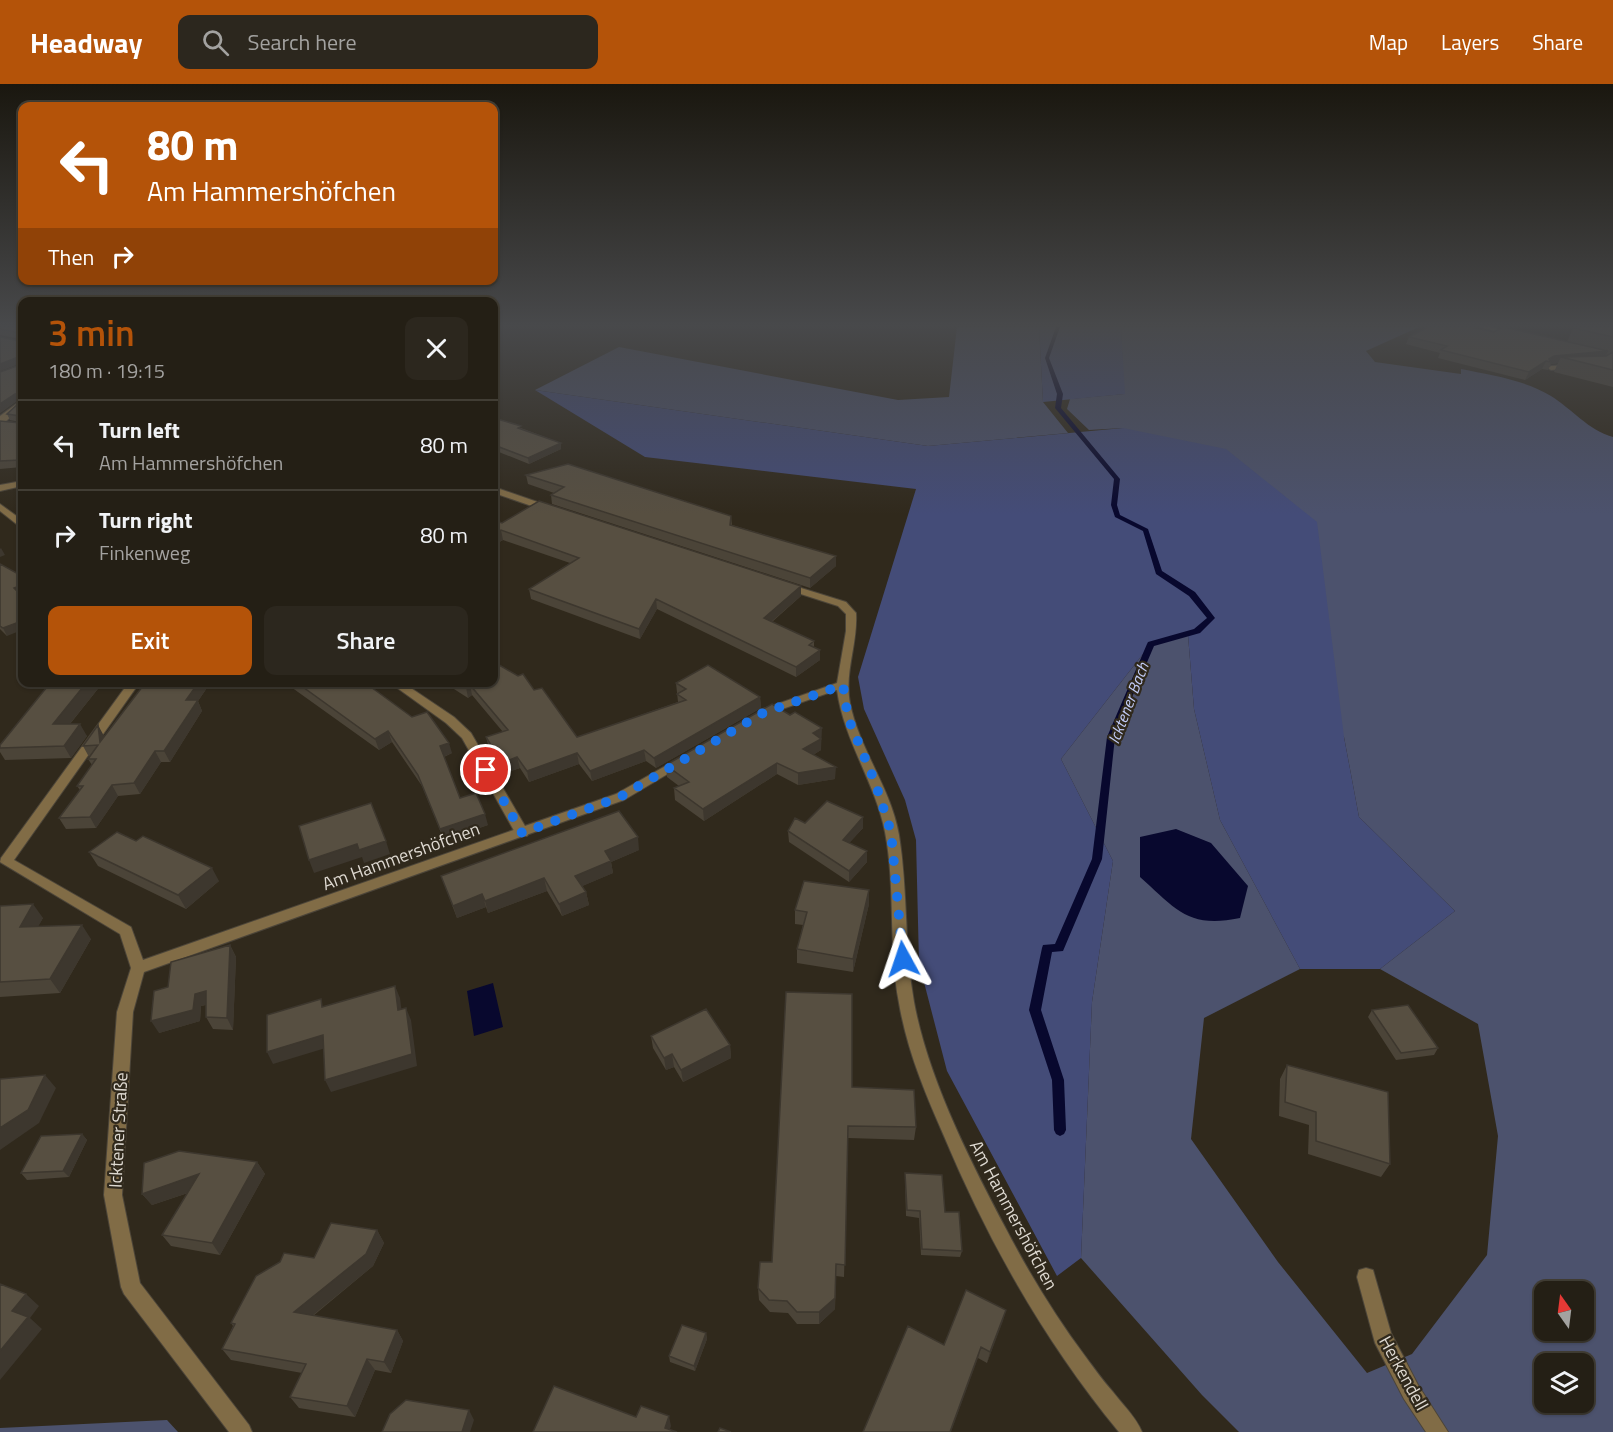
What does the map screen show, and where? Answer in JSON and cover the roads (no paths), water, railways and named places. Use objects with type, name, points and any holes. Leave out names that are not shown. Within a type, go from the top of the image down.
[{"type":"street","points":[[18,407],[3,418],[0,424],[18,426]]},
{"type":"street","points":[[0,488],[18,485]]},
{"type":"street","points":[[498,495],[556,512]]},
{"type":"street","points":[[0,507],[18,521]]},
{"type":"street","name":"Am Hammershöfchen","points":[[776,583],[842,604],[851,613],[852,625],[843,659],[843,685],[848,718],[875,782],[891,832],[906,1001],[922,1064],[967,1174],[1023,1279],[1064,1346],[1132,1432]]},
{"type":"street","points":[[754,718],[843,685]]},
{"type":"street","points":[[131,687],[3,861],[126,931],[138,968]]},
{"type":"street","points":[[401,687],[450,720],[467,736],[522,833]]},
{"type":"street","name":"Am Hammershöfchen","points":[[138,968],[620,797],[697,753]]},
{"type":"street","name":"Icktener Straße","points":[[138,968],[125,1012],[113,1195],[131,1287],[242,1432]]},
{"type":"street","name":"Herkendell","points":[[1366,1277],[1382,1336],[1411,1392],[1438,1432]]},
{"type":"waterway","name":"Icktener Bach","points":[[1059,390],[1058,408],[1117,479],[1114,505],[1117,516],[1146,530],[1159,572],[1192,594],[1211,618],[1197,631],[1151,644],[1111,737],[1097,859],[1059,948],[1047,948],[1035,1010],[1058,1080],[1060,1130]]}]
